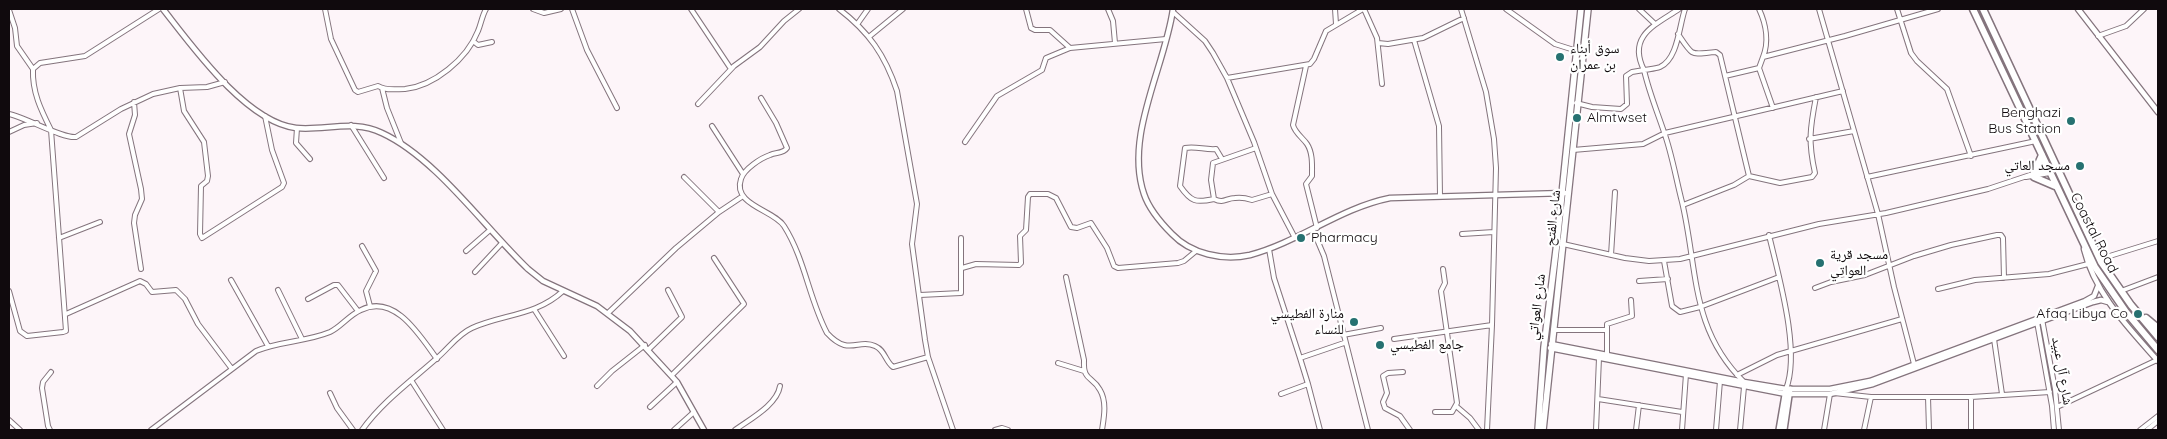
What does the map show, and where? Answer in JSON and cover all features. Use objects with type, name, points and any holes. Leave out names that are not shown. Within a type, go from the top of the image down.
[{"type":"highway","name":"Coastal Road","points":[[1973,9],[2084,245],[2108,288],[2158,350]]},
{"type":"highway","name":"Coastal Road","points":[[1985,10],[2100,259],[2120,291],[2158,337]]},
{"type":"highway","points":[[2042,155],[2034,175],[2056,187]]},
{"type":"highway","points":[[2131,305],[2158,328]]},
{"type":"main road","name":"شارع العواتي","points":[[1538,430],[1566,193],[1575,103],[1581,9]]},
{"type":"main road","name":"شارع الفتح","points":[[1543,430],[1548,345],[1553,330],[1563,244],[1566,193],[1573,150],[1575,103],[1588,9]]},
{"type":"main road","points":[[1779,430],[1788,391]]},
{"type":"main road","points":[[1784,430],[1788,391]]},
{"type":"street","points":[[33,69],[40,64],[85,56],[159,9]]},
{"type":"street","points":[[163,9],[195,52],[225,82],[265,116],[277,123],[297,128],[351,126],[370,128],[401,143],[425,162],[528,269],[543,281],[608,313],[646,348],[678,382],[704,430]]},
{"type":"street","points":[[324,9],[331,39],[355,90],[361,91],[378,86],[382,88],[418,87],[451,67],[473,41],[486,9]]},
{"type":"street","points":[[533,9],[544,12],[561,9]]},
{"type":"street","points":[[572,9],[587,50],[617,108]]},
{"type":"street","points":[[690,9],[731,69]]},
{"type":"street","points":[[698,104],[731,69],[760,47],[784,21],[799,9]]},
{"type":"street","points":[[839,9],[858,23],[870,36],[892,76],[897,91],[916,195],[916,223],[912,244],[916,280],[920,295],[921,319],[928,357],[953,430]]},
{"type":"street","points":[[858,23],[868,9]]},
{"type":"street","points":[[870,36],[903,9]]},
{"type":"street","points":[[1026,9],[1031,28],[1035,30],[1050,30],[1070,48]]},
{"type":"street","points":[[1108,9],[1113,21],[1115,43]]},
{"type":"street","points":[[1335,9],[1336,24]]},
{"type":"street","points":[[1227,78],[1306,66],[1314,59],[1323,34],[1336,24],[1364,9],[1378,43],[1382,84]]},
{"type":"street","points":[[1461,9],[1491,115],[1496,168],[1487,430]]},
{"type":"street","points":[[1506,9],[1554,44],[1577,51]]},
{"type":"street","points":[[1640,9],[1655,24]]},
{"type":"street","points":[[1679,9],[1655,24],[1640,40],[1639,52],[1654,105],[1665,133],[1683,205],[1700,307],[1718,350],[1744,384],[1740,430]]},
{"type":"street","points":[[1575,103],[1592,107],[1621,109],[1625,107],[1627,104],[1626,76],[1632,72],[1660,67],[1668,62],[1674,51],[1685,9]]},
{"type":"street","points":[[1759,9],[1766,33],[1767,48],[1759,68],[1773,108]]},
{"type":"street","points":[[1819,9],[1878,214],[1914,364]]},
{"type":"street","points":[[1898,9],[1914,57],[1947,89],[1971,156]]},
{"type":"street","points":[[1763,57],[1938,9]]},
{"type":"street","points":[[2078,9],[2158,112]]},
{"type":"street","points":[[2098,36],[2126,26],[2144,9]]},
{"type":"street","points":[[9,10],[15,28],[17,46],[33,69],[37,102],[50,130],[67,327],[63,332],[27,336],[20,331],[9,291]]},
{"type":"street","points":[[1173,10],[1140,140],[1138,170],[1144,195],[1159,221],[1177,239],[1196,251],[1210,255],[1238,257],[1269,249],[1376,201],[1407,197],[1566,193]]},
{"type":"street","points":[[1173,10],[1205,41],[1227,78],[1256,148],[1272,194],[1295,238]]},
{"type":"street","points":[[1378,43],[1394,43],[1406,39],[1414,40],[1464,18]]},
{"type":"street","points":[[1678,34],[1687,48],[1695,54],[1702,55],[1714,52],[1718,53],[1722,60],[1749,176]]},
{"type":"street","points":[[964,142],[997,96],[1043,69],[1046,58],[1070,48],[1166,40]]},
{"type":"street","points":[[1414,40],[1439,126],[1440,196]]},
{"type":"street","points":[[473,41],[478,45],[492,42]]},
{"type":"street","points":[[1306,66],[1293,125],[1294,130],[1309,146],[1311,152],[1312,176],[1306,184],[1310,206],[1368,430]]},
{"type":"street","points":[[1725,76],[1759,68]]},
{"type":"street","points":[[9,114],[37,123],[64,137],[76,137],[134,102],[153,94],[180,88],[199,88],[225,82]]},
{"type":"street","points":[[180,88],[184,110],[204,142],[208,176],[207,181],[201,186],[200,234],[202,238],[282,187],[284,183],[272,150],[265,116]]},
{"type":"street","points":[[382,88],[387,108],[401,143]]},
{"type":"street","points":[[1573,150],[1643,144],[1665,133],[1843,91]]},
{"type":"street","points":[[1683,205],[1734,185],[1749,176],[1780,183],[1812,177],[1815,173],[1809,140],[1816,97]]},
{"type":"street","points":[[760,98],[776,122],[787,148],[784,151],[760,160],[743,174],[740,186],[743,196],[761,210],[780,220],[785,227],[801,261],[822,324],[832,338],[848,346],[872,344],[883,350],[893,367],[928,357]]},
{"type":"street","points":[[134,102],[135,115],[129,134],[142,199],[134,215],[141,268]]},
{"type":"street","points":[[9,132],[24,125],[37,123]]},
{"type":"street","points":[[351,126],[384,178]]},
{"type":"street","points":[[712,126],[743,174]]},
{"type":"street","points":[[297,128],[296,143],[310,159]]},
{"type":"street","points":[[1809,140],[1854,131]]},
{"type":"street","points":[[1867,177],[2036,141]]},
{"type":"street","points":[[1222,159],[1216,149],[1209,150],[1196,146],[1185,148],[1180,186],[1188,198],[1200,202],[1214,199],[1224,202],[1245,197],[1252,200],[1272,194]]},
{"type":"street","points":[[1214,199],[1211,168],[1214,163],[1256,148]]},
{"type":"street","points":[[1563,244],[1612,255],[1649,261],[1664,261],[1769,235],[1878,214],[1988,189],[2049,171]]},
{"type":"street","points":[[684,177],[719,212]]},
{"type":"street","points":[[1612,255],[1615,192]]},
{"type":"street","points":[[962,268],[976,264],[1019,265],[1021,263],[1020,236],[1026,230],[1028,197],[1030,194],[1048,194],[1056,198],[1071,227],[1077,228],[1091,223],[1107,248],[1114,266],[1118,268],[1178,263],[1184,261],[1196,251]]},
{"type":"street","points":[[608,313],[676,248],[719,212],[743,196]]},
{"type":"street","points":[[60,238],[100,222]]},
{"type":"street","points":[[466,251],[490,230]]},
{"type":"street","points":[[1462,234],[1494,232]]},
{"type":"street","points":[[1769,235],[1779,276],[1791,351],[1788,391]]},
{"type":"street","points":[[1815,288],[1831,282],[1865,275],[1951,245],[1999,235],[2003,238],[2004,278]]},
{"type":"street","points":[[920,295],[960,294],[962,291],[961,238]]},
{"type":"street","points":[[2100,259],[2158,241]]},
{"type":"street","points":[[475,272],[502,243]]},
{"type":"street","points":[[2058,407],[2158,360],[2108,302],[2088,264],[2084,245]]},
{"type":"street","points":[[362,246],[376,271],[366,291],[370,306]]},
{"type":"street","points":[[1269,249],[1274,278],[1308,384],[1320,430]]},
{"type":"street","points":[[672,375],[744,304],[714,258]]},
{"type":"street","points":[[1664,261],[1672,306],[1680,312],[1700,307],[1779,276]]},
{"type":"street","points":[[1938,290],[1975,280],[2049,274],[2088,264]]},
{"type":"street","points":[[1443,269],[1445,283],[1441,291],[1456,406],[1470,418],[1478,430]]},
{"type":"street","points":[[1066,277],[1084,360],[1084,371],[1086,377],[1101,392],[1105,414],[1102,430]]},
{"type":"street","points":[[2120,291],[2158,277]]},
{"type":"street","points":[[1639,281],[1668,279]]},
{"type":"street","points":[[231,280],[268,346]]},
{"type":"street","points":[[66,314],[140,281],[146,284],[152,292],[176,290],[185,299],[198,324],[232,369]]},
{"type":"street","points":[[308,299],[334,285],[338,285],[358,311]]},
{"type":"street","points":[[1788,391],[1830,389],[1857,384],[2039,319],[2092,298],[2096,294],[2098,286]]},
{"type":"street","points":[[278,290],[302,339]]},
{"type":"street","points":[[597,386],[612,371],[646,348],[682,317],[668,290]]},
{"type":"street","points":[[363,430],[411,380],[437,359],[466,331],[547,304],[563,291]]},
{"type":"street","points":[[1607,355],[1607,330],[1609,322],[1632,316],[1631,300]]},
{"type":"street","points":[[1832,394],[1873,384],[1994,339],[2039,319],[2101,300],[2108,302]]},
{"type":"street","points":[[151,430],[256,351],[268,346],[330,332],[358,311],[370,306],[380,306],[402,316],[410,322],[437,359]]},
{"type":"street","points":[[534,308],[564,356]]},
{"type":"street","points":[[1738,375],[1770,358],[1902,319]]},
{"type":"street","name":"شارع آل عبيد","points":[[2039,319],[2054,430]]},
{"type":"street","name":"شارع آل عبيد","points":[[2039,319],[2058,407],[2060,430]]},
{"type":"street","points":[[1394,339],[1492,325]]},
{"type":"street","points":[[1342,335],[1381,328]]},
{"type":"street","points":[[1553,330],[1607,330]]},
{"type":"street","points":[[1994,339],[2002,394]]},
{"type":"street","points":[[1300,358],[1344,343]]},
{"type":"street","points":[[1548,345],[1607,355],[1744,384]]},
{"type":"street","points":[[1548,345],[1599,358],[1720,381],[1788,391],[1871,397],[1971,397],[2050,392]]},
{"type":"street","points":[[1596,430],[1599,358]]},
{"type":"street","points":[[1058,363],[1084,371]]},
{"type":"street","points":[[50,430],[42,388],[43,382],[51,372]]},
{"type":"street","points":[[1403,372],[1388,373],[1384,376],[1387,393],[1383,402],[1385,408],[1400,416],[1410,430]]},
{"type":"street","points":[[1682,430],[1686,374]]},
{"type":"street","points":[[411,380],[443,430]]},
{"type":"street","points":[[1716,430],[1720,381]]},
{"type":"street","points":[[650,407],[678,382]]},
{"type":"street","points":[[1281,394],[1308,384]]},
{"type":"street","points":[[736,430],[770,403],[777,396],[780,386]]},
{"type":"street","points":[[330,393],[337,408],[353,430]]},
{"type":"street","points":[[1824,430],[1832,394]]},
{"type":"street","points":[[1864,430],[1871,397]]},
{"type":"street","points":[[1928,397],[1929,430]]},
{"type":"street","points":[[1970,430],[1971,397]]},
{"type":"street","points":[[1598,399],[1682,412]]},
{"type":"street","points":[[1636,430],[1639,405]]},
{"type":"street","points":[[1435,412],[1449,413],[1456,406]]},
{"type":"street","points":[[674,430],[694,412]]},
{"type":"street","points":[[2140,430],[2158,416]]},
{"type":"street","points":[[9,420],[20,430]]},
{"type":"street","points":[[2147,430],[2158,420]]},
{"type":"street","points":[[995,430],[1002,428],[1008,430]]},
{"type":"place","name":"سوق أبناء بن عمران","points":[[1560,57]]},
{"type":"place","name":"Almtwset","points":[[1577,118]]},
{"type":"place","name":"Benghazi Bus Station","points":[[2071,121]]},
{"type":"place","name":"مسجد العاتي","points":[[2080,166]]},
{"type":"place","name":"Pharmacy","points":[[1301,238]]},
{"type":"place","name":"مسجد قرية العواتي","points":[[1820,263]]},
{"type":"place","name":"Afaq Libya Co","points":[[2138,314]]},
{"type":"place","name":"منارة الفطيسي للنساء","points":[[1354,322]]},
{"type":"place","name":"جامع الفطيسي","points":[[1380,345]]}]
